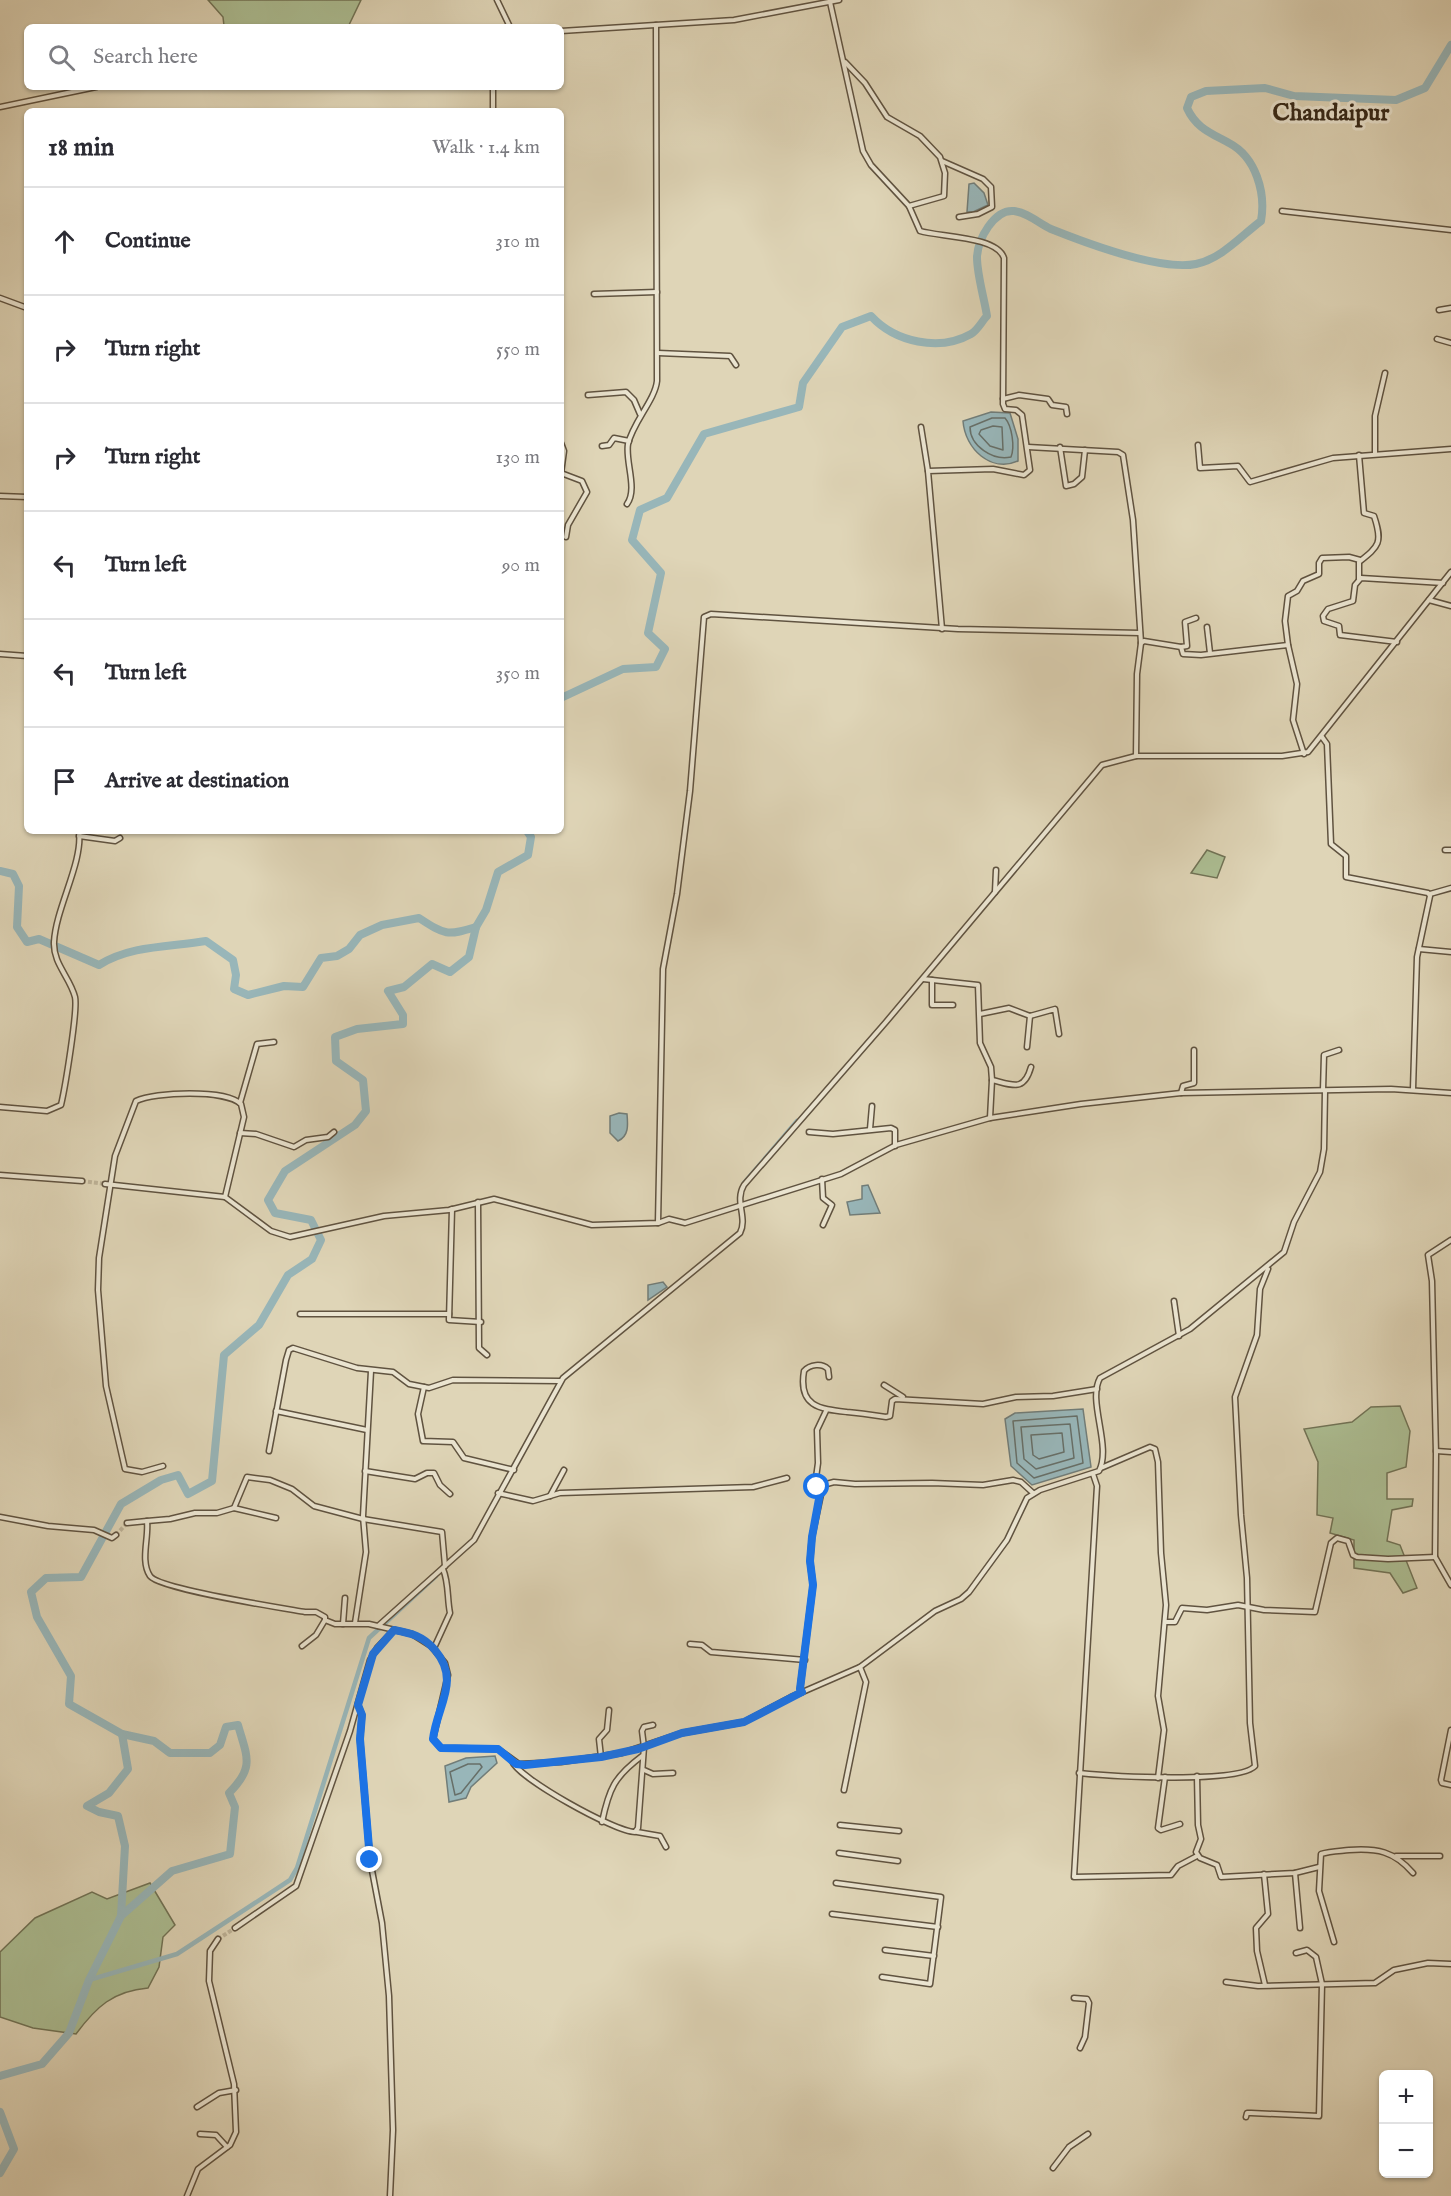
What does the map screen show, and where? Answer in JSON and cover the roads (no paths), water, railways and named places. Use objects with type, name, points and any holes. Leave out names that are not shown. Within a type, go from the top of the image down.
[{"type":"street","points":[[497,0],[509,24]]},
{"type":"street","points":[[564,31],[734,20],[839,0]]},
{"type":"street","points":[[830,2],[863,151],[871,165],[909,206],[920,231],[975,240],[999,250],[1004,258],[1003,399],[1005,409],[1016,410],[1022,415],[1030,470],[1023,475],[993,469],[928,471]]},
{"type":"street","points":[[627,504],[631,495],[629,441],[640,414],[656,387],[658,353],[656,25]]},
{"type":"street","points":[[844,62],[865,83],[887,117],[920,136],[941,160],[983,178],[991,188],[992,207],[978,214],[958,217]]},
{"type":"street","points":[[0,107],[82,90]]},
{"type":"street","points":[[493,90],[493,108]]},
{"type":"street","points":[[909,206],[944,196],[946,180],[941,160]]},
{"type":"street","points":[[1282,211],[1451,230]]},
{"type":"street","points":[[594,294],[657,292]]},
{"type":"street","points":[[0,298],[24,307]]},
{"type":"street","points":[[1439,310],[1451,308]]},
{"type":"street","points":[[1437,339],[1451,343]]},
{"type":"street","points":[[658,353],[730,356],[736,364]]},
{"type":"street","points":[[1375,454],[1375,416],[1385,373]]},
{"type":"street","points":[[588,395],[626,392],[634,399],[640,414]]},
{"type":"street","points":[[1003,399],[1019,395],[1048,399],[1052,405],[1066,407],[1067,414]]},
{"type":"street","points":[[921,427],[928,471],[942,628]]},
{"type":"street","points":[[602,446],[607,446],[614,438],[629,441]]},
{"type":"street","points":[[1198,444],[1200,468],[1238,466],[1250,482],[1322,461],[1359,455],[1451,448]]},
{"type":"street","points":[[1028,447],[1118,452],[1124,457],[1133,520],[1141,643],[1137,674],[1136,756]]},
{"type":"street","points":[[1060,447],[1066,486],[1074,484],[1082,477],[1085,450]]},
{"type":"street","points":[[1304,754],[1293,720],[1297,684],[1288,645],[1286,621],[1288,596],[1297,591],[1303,581],[1319,574],[1319,563],[1322,558],[1349,557],[1360,560],[1372,554],[1379,536],[1374,516],[1364,513],[1359,455]]},
{"type":"street","points":[[564,474],[582,481],[587,492],[568,525],[566,537]]},
{"type":"street","points":[[0,496],[24,497]]},
{"type":"street","points":[[1360,560],[1359,579],[1355,585],[1353,601],[1327,609],[1323,621],[1339,626],[1340,635],[1397,642]]},
{"type":"street","points":[[381,1627],[444,1571],[474,1540],[514,1470],[560,1381],[740,1233],[743,1225],[744,1185],[927,980],[994,892],[1102,765],[1136,756],[1304,754],[1323,737],[1397,642],[1432,602],[1451,572]]},
{"type":"street","points":[[1359,579],[1443,583]]},
{"type":"street","points":[[1432,602],[1451,606]]},
{"type":"street","points":[[658,1223],[663,969],[677,894],[689,801],[704,617],[711,614],[942,628],[1140,633]]},
{"type":"street","points":[[1141,643],[1144,641],[1187,646],[1185,622],[1196,618]]},
{"type":"street","points":[[1207,627],[1210,652]]},
{"type":"street","points":[[1181,647],[1183,654],[1201,655],[1210,652],[1260,650],[1288,645]]},
{"type":"street","points":[[0,654],[24,656]]},
{"type":"street","points":[[1323,737],[1331,842],[1333,848],[1346,856],[1346,877],[1430,894],[1451,888]]},
{"type":"street","points":[[0,1107],[42,1111],[56,1109],[61,1105],[76,1002],[54,950],[56,926],[78,849],[79,834],[115,841],[120,838]]},
{"type":"street","points":[[994,892],[996,870]]},
{"type":"street","points":[[1413,1089],[1417,957],[1430,894]]},
{"type":"street","points":[[1419,949],[1451,952]]},
{"type":"street","points":[[927,980],[932,1005],[953,1005]]},
{"type":"street","points":[[927,980],[976,984],[980,1014],[980,1043],[991,1067],[990,1118]]},
{"type":"street","points":[[980,1014],[1009,1008],[1030,1016],[1055,1009],[1059,1034]]},
{"type":"street","points":[[1027,1047],[1030,1016]]},
{"type":"street","points":[[225,1197],[244,1117],[240,1103],[256,1044],[274,1042]]},
{"type":"street","points":[[1181,1093],[1183,1086],[1194,1083],[1194,1050]]},
{"type":"street","points":[[1100,1469],[1098,1381],[1106,1374],[1179,1336],[1269,1267],[1287,1248],[1294,1222],[1320,1172],[1324,1149],[1324,1055],[1339,1050]]},
{"type":"street","points":[[992,1080],[1023,1084],[1027,1081],[1030,1067]]},
{"type":"street","points":[[105,1184],[225,1197],[271,1231],[286,1237],[302,1237],[384,1216],[452,1209],[478,1202],[502,1200],[565,1220],[592,1225],[658,1223],[669,1219],[690,1221],[851,1170],[895,1146],[990,1118],[1081,1104],[1181,1093],[1413,1089],[1451,1093]]},
{"type":"street","points":[[163,1466],[142,1472],[125,1469],[106,1386],[98,1268],[120,1140],[136,1101],[190,1094],[219,1096],[240,1103]]},
{"type":"street","points":[[870,1129],[872,1106]]},
{"type":"street","points":[[809,1132],[833,1134],[893,1128],[895,1146]]},
{"type":"street","points":[[240,1133],[256,1134],[294,1147],[306,1140],[328,1137],[334,1132]]},
{"type":"street","points":[[0,1175],[82,1180]]},
{"type":"street","points":[[822,1179],[823,1198],[832,1205],[823,1225]]},
{"type":"street","points":[[478,1202],[478,1306],[481,1322],[479,1348],[487,1355]]},
{"type":"street","points":[[452,1209],[449,1314],[451,1322],[481,1322]]},
{"type":"street","points":[[1451,1240],[1428,1255],[1432,1281],[1436,1451],[1435,1557],[1451,1585]]},
{"type":"street","points":[[1078,1773],[1158,1778],[1249,1771],[1255,1766],[1250,1723],[1248,1606],[1236,1390],[1257,1335],[1260,1289],[1269,1267]]},
{"type":"street","points":[[1174,1301],[1179,1336]]},
{"type":"street","points":[[300,1314],[449,1314]]},
{"type":"street","points":[[269,1451],[290,1348],[309,1351],[370,1371],[393,1372],[404,1382],[424,1387],[432,1387],[453,1380],[560,1381]]},
{"type":"street","points":[[829,1377],[827,1368],[818,1365],[806,1368],[803,1374],[809,1402],[826,1411],[886,1417],[890,1416],[893,1400],[983,1404],[1016,1397],[1053,1396],[1097,1389]]},
{"type":"street","points":[[355,1623],[365,1558],[364,1471],[370,1371]]},
{"type":"street","points":[[884,1385],[904,1399]]},
{"type":"street","points":[[424,1387],[418,1414],[423,1442],[449,1441],[456,1445],[464,1458],[514,1470]]},
{"type":"street","points":[[276,1411],[367,1430]]},
{"type":"street","points":[[821,1488],[815,1485],[818,1463],[816,1434],[826,1411]]},
{"type":"street","points":[[512,1761],[525,1765],[601,1757],[644,1747],[682,1733],[744,1722],[802,1692],[860,1668],[935,1611],[961,1599],[969,1592],[1007,1540],[1027,1498],[1033,1493],[1067,1480],[1093,1474],[1149,1447],[1155,1449],[1158,1462],[1161,1553],[1166,1605],[1162,1673],[1158,1696],[1164,1730],[1158,1778]]},
{"type":"street","points":[[1436,1451],[1451,1452]]},
{"type":"street","points":[[550,1497],[564,1470]]},
{"type":"street","points":[[364,1471],[390,1473],[415,1479],[434,1473],[440,1485],[450,1494]]},
{"type":"street","points":[[1093,1474],[1097,1486],[1078,1773],[1074,1877],[1171,1875],[1178,1866],[1197,1856]]},
{"type":"street","points":[[234,1508],[244,1479],[252,1476],[270,1480],[292,1490],[310,1505],[363,1519],[442,1532],[444,1571],[450,1613],[434,1648]]},
{"type":"street","points":[[501,1494],[534,1501],[560,1493],[753,1487],[787,1478]]},
{"type":"street","points":[[802,1692],[800,1689],[813,1585],[811,1545],[821,1488],[825,1484],[834,1482],[976,1485],[1013,1480],[1025,1484],[1033,1493]]},
{"type":"street","points":[[127,1523],[170,1520],[195,1513],[217,1513],[234,1508],[276,1518]]},
{"type":"street","points":[[0,1517],[48,1526],[98,1531],[110,1537],[116,1535]]},
{"type":"street","points":[[147,1521],[147,1563],[149,1574],[154,1580],[202,1593],[305,1612],[316,1612],[325,1617],[325,1620],[343,1624],[355,1623],[381,1627],[420,1636],[434,1648],[445,1663],[448,1675],[434,1735],[435,1743],[441,1748],[498,1749],[512,1761],[523,1776],[541,1784],[602,1822],[628,1832],[660,1836],[666,1846]]},
{"type":"street","points":[[1165,1622],[1175,1622],[1182,1608],[1207,1610],[1248,1606],[1264,1610],[1317,1611],[1331,1543],[1337,1538],[1348,1541],[1353,1555],[1357,1557],[1388,1559],[1435,1557]]},
{"type":"street","points":[[343,1624],[345,1598]]},
{"type":"street","points":[[302,1646],[316,1635],[325,1620]]},
{"type":"street","points":[[235,1928],[292,1890],[302,1874],[373,1654],[392,1630]]},
{"type":"street","points":[[690,1644],[706,1646],[711,1652],[805,1660]]},
{"type":"street","points":[[844,1790],[866,1682],[860,1668]]},
{"type":"street","points":[[358,1705],[362,1715],[360,1739],[370,1860],[382,1923],[389,1996],[393,2130],[390,2196]]},
{"type":"street","points":[[601,1757],[599,1740],[607,1730],[609,1710]]},
{"type":"street","points":[[637,1832],[643,1770],[643,1728],[653,1725]]},
{"type":"street","points":[[1451,1730],[1441,1780],[1443,1784],[1451,1785]]},
{"type":"street","points":[[602,1822],[608,1796],[617,1777],[643,1756]]},
{"type":"street","points":[[643,1770],[653,1774],[673,1773]]},
{"type":"street","points":[[1197,1776],[1201,1842],[1196,1848],[1197,1856]]},
{"type":"street","points":[[1165,1777],[1158,1828],[1161,1830],[1180,1824]]},
{"type":"street","points":[[840,1825],[900,1831]]},
{"type":"street","points":[[1334,1942],[1319,1891],[1321,1854],[1375,1849],[1395,1856],[1440,1856]]},
{"type":"street","points":[[839,1853],[898,1861]]},
{"type":"street","points":[[1197,1856],[1217,1865],[1222,1877],[1295,1873],[1319,1868]]},
{"type":"street","points":[[1395,1856],[1413,1873]]},
{"type":"street","points":[[1295,1873],[1300,1928]]},
{"type":"street","points":[[1264,1874],[1268,1914],[1256,1928],[1264,1985]]},
{"type":"street","points":[[836,1883],[941,1897],[930,1984],[882,1977]]},
{"type":"street","points":[[832,1914],[938,1928]]},
{"type":"street","points":[[187,2196],[198,2169],[234,2141],[236,2132],[236,2091],[209,1981],[210,1951],[218,1939]]},
{"type":"street","points":[[885,1950],[934,1956]]},
{"type":"street","points":[[1246,2117],[1247,2113],[1251,2112],[1319,2116],[1322,1984],[1316,1957],[1307,1950],[1296,1953]]},
{"type":"street","points":[[1226,1982],[1264,1985],[1376,1983],[1394,1970],[1428,1963],[1451,1964]]},
{"type":"street","points":[[1074,1998],[1087,1999],[1089,2003],[1085,2037],[1080,2048]]},
{"type":"street","points":[[197,2107],[219,2093],[236,2091]]},
{"type":"street","points":[[200,2133],[216,2135],[227,2147]]},
{"type":"street","points":[[1053,2168],[1069,2147],[1088,2134]]},
{"type":"water","points":[[974,183],[984,193],[988,205],[973,212],[967,212],[969,184]]},
{"type":"water","points":[[991,412],[1010,413],[1018,439],[1018,461],[998,464],[989,461],[974,449],[969,441],[963,421]]},
{"type":"water","points":[[619,1113],[627,1114],[627,1126],[626,1133],[618,1141],[610,1133],[610,1116]]},
{"type":"water","points":[[868,1185],[880,1213],[850,1215],[847,1202],[862,1199],[862,1186]]},
{"type":"water","points":[[663,1282],[667,1287],[648,1300],[648,1285]]},
{"type":"water","points":[[1083,1409],[1091,1467],[1032,1485],[1011,1466],[1005,1419],[1015,1413]]},
{"type":"water","points":[[495,1756],[497,1763],[471,1787],[466,1798],[449,1802],[445,1766],[466,1758]]},
{"type":"waterway","points":[[564,697],[623,669],[656,667],[665,649],[648,633],[661,573],[632,540],[640,510],[667,498],[704,434],[799,407],[803,383],[842,327],[871,316],[892,332],[918,342],[945,342],[971,334],[987,316],[978,271],[977,257],[980,242],[994,220],[1007,212],[1014,211],[1024,214],[1066,235],[1144,260],[1181,265],[1196,264],[1214,257],[1261,221],[1262,199],[1257,177],[1246,157],[1238,149],[1195,121],[1187,108],[1191,97],[1206,91],[1265,88],[1294,96],[1396,100],[1425,88],[1451,45]]},
{"type":"waterway","points":[[0,2076],[42,2064],[69,2033],[89,1980],[121,1916],[125,1846],[118,1816],[99,1812],[87,1806],[109,1793],[128,1769],[122,1734],[69,1704],[71,1676],[37,1617],[31,1592],[46,1578],[81,1577],[121,1504],[161,1480],[178,1475],[188,1494],[212,1481],[224,1355],[259,1325],[288,1275],[312,1259],[321,1240],[311,1220],[275,1213],[268,1200],[285,1171],[355,1125],[366,1111],[363,1080],[336,1061],[335,1037],[357,1029],[403,1024],[403,1015],[388,991],[404,987],[432,964],[450,972],[469,957],[476,927],[486,910],[498,872],[528,855],[531,837],[529,834]]},
{"type":"waterway","points":[[0,871],[13,874],[19,886],[17,927],[27,942],[39,939],[99,965],[111,958],[137,950],[206,941],[233,960],[236,975],[234,989],[248,995],[284,986],[303,987],[321,958],[337,956],[349,949],[360,935],[382,925],[419,918],[441,931],[452,933],[476,927]]},
{"type":"waterway","points":[[744,1183],[797,1121]]},
{"type":"waterway","points":[[89,1980],[177,1954],[290,1880],[297,1868],[369,1638],[436,1576]]},
{"type":"waterway","points":[[121,1916],[172,1871],[230,1854],[235,1807],[229,1793],[243,1776],[247,1761],[238,1725],[226,1727],[220,1745],[210,1753],[170,1753],[154,1741],[122,1734]]},
{"type":"waterway","points":[[0,2112],[14,2149],[0,2173]]},
{"type":"tunnel","points":[[82,1181],[105,1184]]},
{"type":"tunnel","points":[[116,1535],[127,1523]]},
{"type":"tunnel","points":[[218,1939],[235,1928]]},
{"type":"district","name":"Chandaipur","points":[[1331,112]]}]
